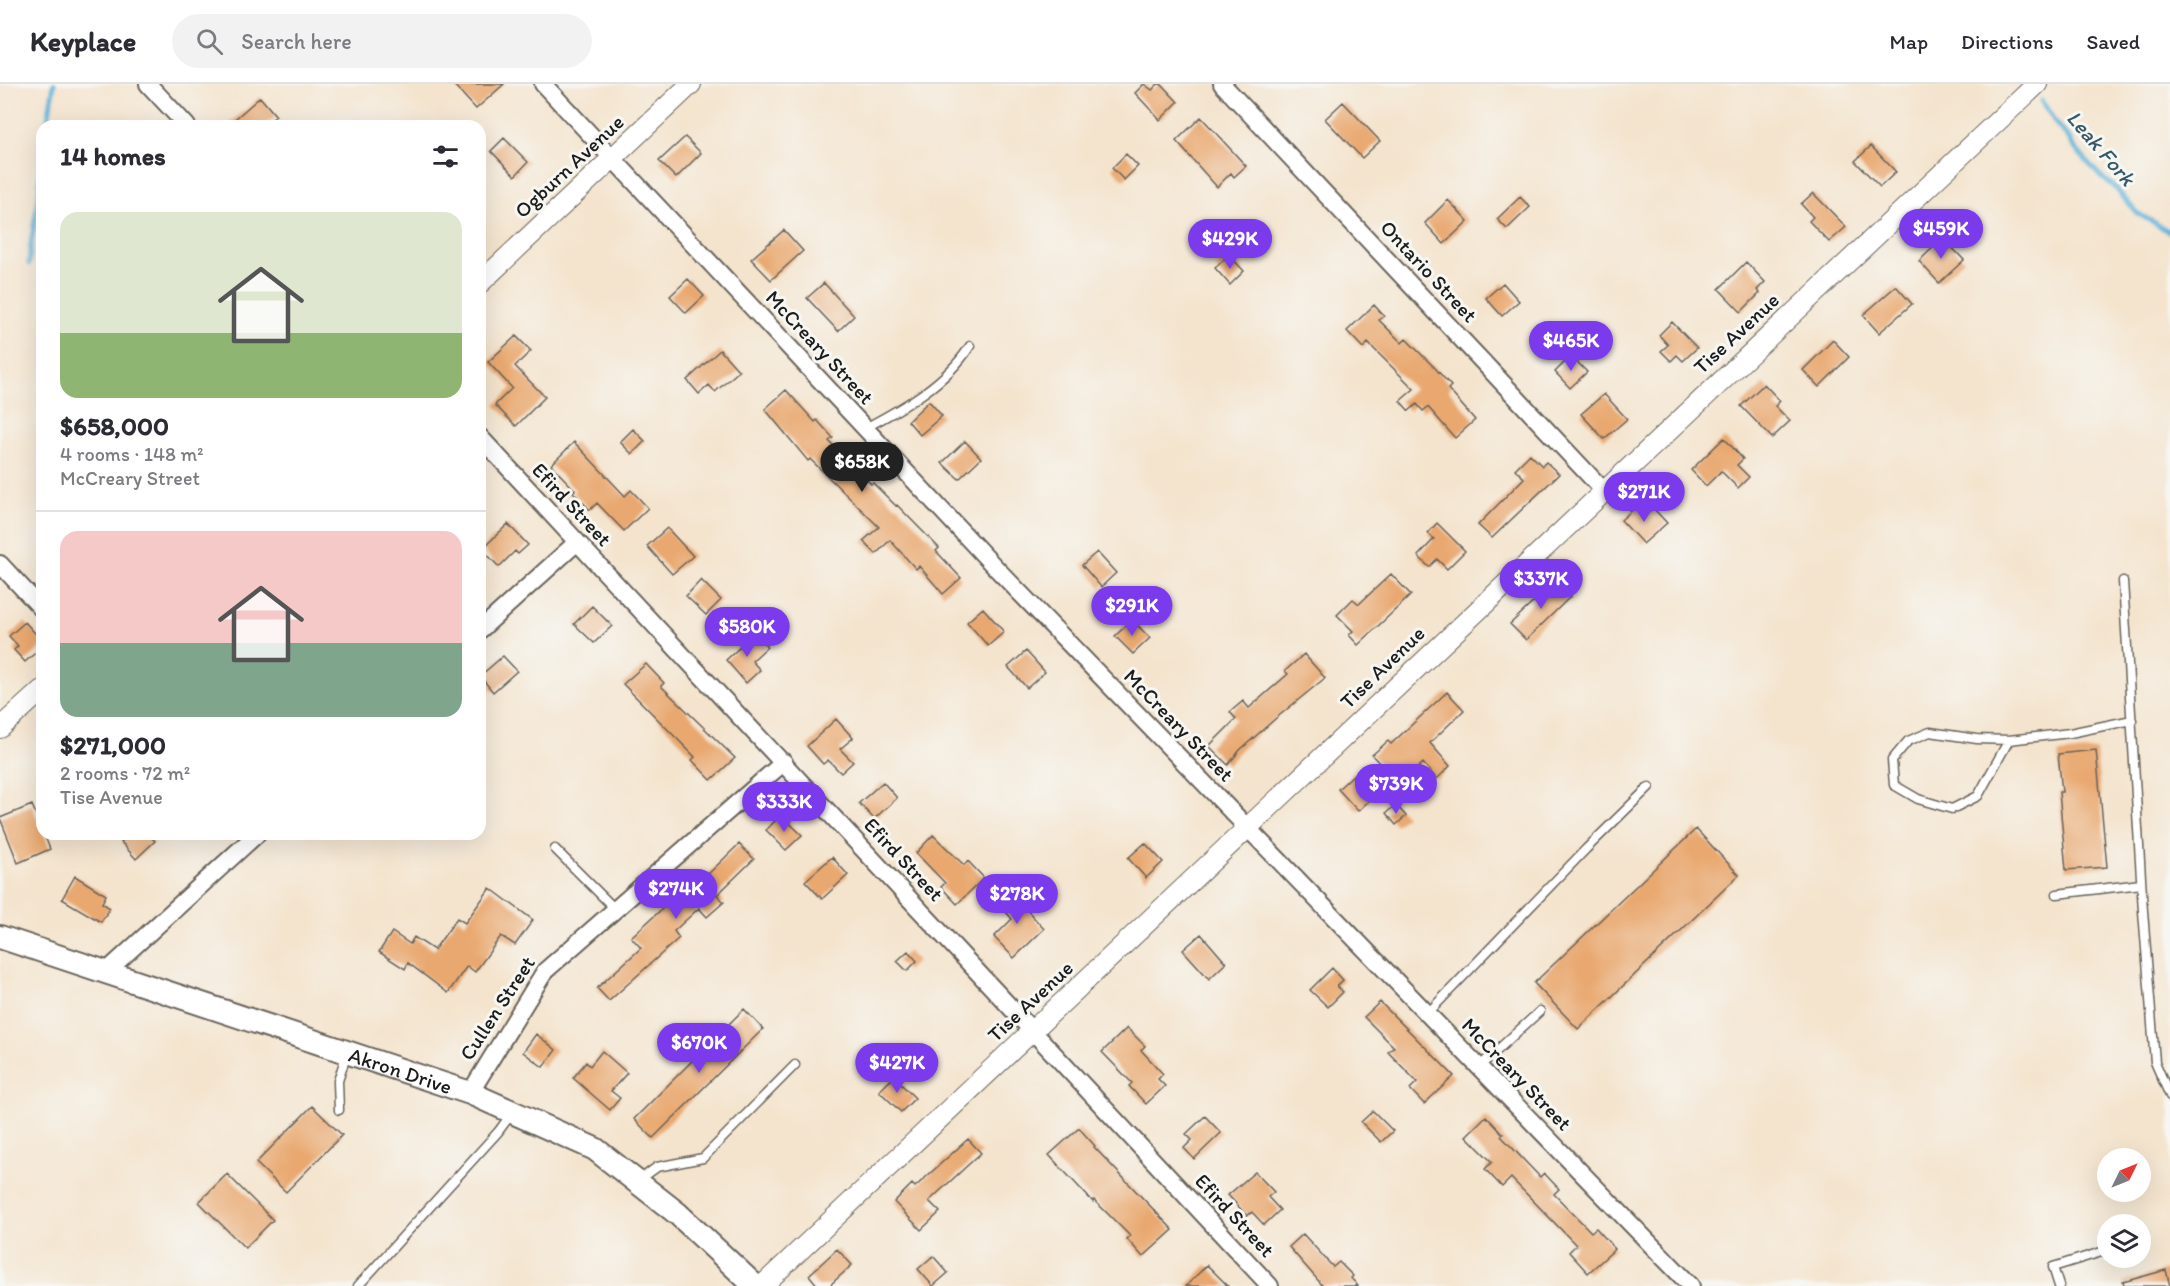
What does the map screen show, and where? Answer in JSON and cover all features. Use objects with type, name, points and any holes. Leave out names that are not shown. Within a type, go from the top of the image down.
[{"type":"main road","name":"Akron Drive","points":[[0,938],[470,1093],[595,1149],[678,1214],[755,1286]]},
{"type":"street","points":[[148,84],[181,120]]},
{"type":"street","name":"McCreary Street","points":[[543,84],[993,565],[1691,1286]]},
{"type":"street","name":"Ogburn Avenue","points":[[486,277],[692,84]]},
{"type":"street","name":"Ontario Street","points":[[1222,84],[1603,490]]},
{"type":"street","name":"Tise Avenue","points":[[762,1286],[1603,490],[2037,84]]},
{"type":"street","name":"Efird Street","points":[[486,444],[576,543],[784,762],[1270,1286]]},
{"type":"street","points":[[486,625],[576,543]]},
{"type":"street","points":[[0,564],[36,603]]},
{"type":"street","points":[[0,728],[36,695]]},
{"type":"street","name":"Cullen Street","points":[[470,1093],[545,970],[784,762]]},
{"type":"street","points":[[105,973],[250,840]]},
{"type":"lane","points":[[865,428],[899,410],[927,389],[959,364],[970,346]]},
{"type":"lane","points":[[2123,580],[2141,884],[2155,1062],[2170,1096]]},
{"type":"lane","points":[[2009,740],[1978,796],[1952,808],[1918,799],[1894,785],[1892,760],[1908,741],[1930,732],[1977,739],[2009,740],[2070,733],[2132,720]]},
{"type":"lane","points":[[1427,1014],[1649,787]]},
{"type":"lane","points":[[555,849],[615,909]]},
{"type":"lane","points":[[2057,894],[2141,884]]},
{"type":"lane","points":[[1479,1067],[1540,1011]]},
{"type":"lane","points":[[339,1110],[338,1081],[347,1053]]},
{"type":"lane","points":[[637,1181],[657,1167],[703,1158],[795,1065]]},
{"type":"lane","points":[[358,1286],[498,1132],[512,1112]]},
{"type":"lane","points":[[2059,1286],[2053,1267],[2097,1253]]},
{"type":"building","points":[[453,84],[504,84],[476,109]]},
{"type":"building","points":[[1144,84],[1152,90],[1161,84],[1178,102],[1160,120],[1135,93]]},
{"type":"building","points":[[260,97],[276,116],[271,120],[234,120]]},
{"type":"building","points":[[1343,102],[1380,141],[1362,158],[1325,119]]},
{"type":"building","points":[[1201,117],[1246,166],[1234,177],[1231,173],[1217,187],[1176,141]]},
{"type":"building","points":[[685,137],[701,153],[676,178],[659,161]]},
{"type":"building","points":[[504,138],[528,162],[515,176],[491,151]]},
{"type":"building","points":[[1871,146],[1896,172],[1880,187],[1855,161]]},
{"type":"building","points":[[1126,154],[1138,166],[1124,180],[1112,168]]},
{"type":"building","points":[[1813,193],[1846,227],[1829,242],[1809,221],[1813,217],[1801,204]]},
{"type":"building","points":[[1520,197],[1530,207],[1507,229],[1497,219]]},
{"type":"building","points":[[1448,200],[1468,221],[1444,244],[1425,223]]},
{"type":"building","points":[[784,230],[803,251],[771,280],[751,259]]},
{"type":"building","points":[[1943,238],[1964,260],[1939,283],[1919,261]]},
{"type":"building","points":[[1229,255],[1244,271],[1230,285],[1215,268]]},
{"type":"building","points":[[1746,262],[1765,282],[1757,290],[1760,293],[1741,312],[1719,289]]},
{"type":"building","points":[[688,279],[704,296],[686,313],[670,296]]},
{"type":"building","points":[[824,283],[854,316],[838,331],[807,298]]},
{"type":"building","points":[[1503,283],[1519,301],[1502,316],[1486,298]]},
{"type":"building","points":[[1896,286],[1912,304],[1879,333],[1863,315]]},
{"type":"building","points":[[1374,305],[1384,316],[1379,320],[1402,343],[1406,339],[1436,369],[1451,386],[1448,389],[1475,420],[1455,438],[1428,407],[1423,411],[1417,404],[1409,411],[1400,401],[1414,389],[1368,343],[1363,348],[1347,331]]},
{"type":"building","points":[[1672,322],[1697,348],[1683,361],[1677,355],[1671,361],[1661,351],[1668,345],[1659,335]]},
{"type":"building","points":[[516,336],[531,351],[515,366],[545,397],[516,426],[495,405],[512,388],[488,362]]},
{"type":"building","points":[[1833,340],[1849,357],[1819,387],[1803,370]]},
{"type":"building","points":[[720,350],[739,371],[715,392],[709,385],[699,394],[687,380]]},
{"type":"building","points":[[1571,356],[1587,372],[1570,388],[1555,372]]},
{"type":"building","points":[[1764,384],[1780,401],[1775,406],[1790,421],[1772,438],[1741,406]]},
{"type":"building","points":[[786,390],[833,438],[829,441],[939,548],[936,551],[961,578],[943,594],[919,566],[916,569],[890,540],[876,554],[863,541],[879,527],[810,459],[808,461],[765,409]]},
{"type":"building","points":[[1604,394],[1627,419],[1604,439],[1581,414]]},
{"type":"building","points":[[929,401],[942,416],[920,435],[908,421]]},
{"type":"building","points":[[633,429],[645,441],[632,454],[620,442]]},
{"type":"building","points":[[1724,438],[1743,459],[1737,465],[1749,477],[1738,488],[1721,471],[1706,486],[1691,470]]},
{"type":"building","points":[[965,441],[981,458],[959,479],[942,463]]},
{"type":"building","points":[[574,442],[625,496],[631,490],[648,508],[624,531],[597,503],[590,510],[551,465]]},
{"type":"building","points":[[1530,454],[1542,466],[1546,462],[1559,474],[1492,538],[1478,525],[1524,478],[1515,469]]},
{"type":"building","points":[[1639,504],[1647,513],[1653,508],[1667,523],[1643,544],[1621,520]]},
{"type":"building","points":[[1437,523],[1465,551],[1447,569],[1437,559],[1429,567],[1418,556],[1434,539],[1428,533]]},
{"type":"building","points":[[508,524],[528,545],[518,554],[515,551],[499,567],[486,553],[486,545]]},
{"type":"building","points":[[667,528],[693,556],[672,574],[647,546]]},
{"type":"building","points":[[1097,552],[1116,573],[1101,587],[1082,565]]},
{"type":"building","points":[[1391,574],[1411,595],[1358,645],[1349,635],[1353,631],[1337,615],[1353,599],[1359,604]]},
{"type":"building","points":[[701,580],[721,600],[706,615],[686,596]]},
{"type":"building","points":[[1556,581],[1571,596],[1526,640],[1510,624]]},
{"type":"building","points":[[592,606],[612,626],[594,643],[574,624]]},
{"type":"building","points":[[983,608],[1004,632],[988,646],[967,622]]},
{"type":"building","points":[[1132,620],[1150,638],[1133,654],[1115,636]]},
{"type":"building","points":[[25,622],[36,634],[36,652],[25,662],[14,650],[18,646],[9,636]]},
{"type":"building","points":[[755,633],[767,647],[752,661],[760,670],[746,683],[726,660]]},
{"type":"building","points":[[1026,651],[1045,672],[1027,688],[1008,667]]},
{"type":"building","points":[[1304,654],[1325,678],[1240,750],[1228,765],[1209,746],[1236,719],[1230,712],[1243,701],[1249,708],[1288,674],[1285,671]]},
{"type":"building","points":[[503,656],[517,671],[493,692],[486,683],[486,671]]},
{"type":"building","points":[[646,664],[664,683],[661,686],[735,758],[711,780],[692,760],[695,757],[623,684]]},
{"type":"building","points":[[1447,692],[1464,710],[1430,743],[1450,766],[1437,779],[1423,763],[1399,785],[1372,755],[1388,741],[1391,744]]},
{"type":"building","points":[[836,719],[853,738],[840,749],[853,762],[841,773],[828,760],[823,764],[807,746]]},
{"type":"building","points":[[2096,750],[2107,867],[2066,870],[2058,754]]},
{"type":"building","points":[[1353,775],[1373,797],[1358,811],[1338,789]]},
{"type":"building","points":[[883,782],[897,798],[874,819],[859,803]]},
{"type":"building","points":[[32,805],[36,815],[36,840],[46,840],[50,849],[18,863],[0,818]]},
{"type":"building","points":[[1396,805],[1406,816],[1396,825],[1386,813]]},
{"type":"building","points":[[781,815],[802,835],[786,850],[766,830]]},
{"type":"building","points":[[1696,829],[1739,875],[1578,1029],[1534,983]]},
{"type":"building","points":[[933,835],[964,865],[968,861],[984,878],[957,904],[941,887],[945,883],[916,853]]},
{"type":"building","points":[[123,840],[155,841],[136,859],[121,842]]},
{"type":"building","points":[[1145,843],[1163,862],[1146,878],[1128,858]]},
{"type":"building","points":[[739,844],[754,859],[717,895],[724,902],[707,917],[699,908],[674,931],[679,938],[609,1001],[597,988],[641,948],[631,937],[672,900],[675,903],[703,879]]},
{"type":"building","points":[[832,857],[848,875],[822,899],[805,881]]},
{"type":"building","points":[[75,876],[106,895],[102,903],[110,908],[101,922],[62,899]]},
{"type":"building","points":[[490,888],[533,920],[515,945],[501,936],[475,972],[467,966],[448,993],[408,963],[405,969],[379,952],[392,932],[410,944],[414,937],[434,950],[457,918],[465,923]]},
{"type":"building","points":[[1008,889],[1044,929],[1014,958],[994,937],[1012,919],[996,900]]},
{"type":"building","points":[[1201,934],[1226,963],[1209,979],[1183,950]]},
{"type":"building","points":[[908,951],[917,961],[907,971],[897,961]]},
{"type":"building","points":[[1332,968],[1343,980],[1337,986],[1343,992],[1328,1007],[1310,990]]},
{"type":"building","points":[[1380,1002],[1454,1076],[1424,1104],[1410,1089],[1417,1082],[1388,1052],[1394,1047],[1364,1017]]},
{"type":"building","points":[[744,1009],[763,1029],[653,1138],[634,1119]]},
{"type":"building","points":[[1127,1028],[1145,1046],[1141,1050],[1163,1074],[1158,1079],[1165,1086],[1146,1104],[1129,1086],[1132,1083],[1102,1052]]},
{"type":"building","points":[[536,1034],[556,1050],[543,1067],[523,1052]]},
{"type":"building","points":[[602,1051],[627,1073],[611,1091],[620,1098],[610,1110],[573,1078],[586,1062],[590,1066]]},
{"type":"building","points":[[894,1077],[915,1098],[901,1112],[879,1091]]},
{"type":"building","points":[[312,1106],[342,1135],[286,1192],[256,1163]]},
{"type":"building","points":[[1373,1111],[1393,1131],[1381,1142],[1361,1122]]},
{"type":"building","points":[[1205,1116],[1221,1133],[1194,1159],[1184,1148],[1192,1140],[1186,1134]]},
{"type":"building","points":[[1486,1116],[1503,1134],[1501,1136],[1540,1177],[1544,1173],[1559,1189],[1554,1194],[1591,1232],[1596,1228],[1615,1249],[1588,1273],[1569,1252],[1576,1245],[1511,1178],[1502,1187],[1485,1169],[1492,1162],[1466,1136]]},
{"type":"building","points":[[1079,1128],[1094,1147],[1173,1230],[1143,1257],[1127,1239],[1130,1236],[1094,1200],[1093,1202],[1049,1155]]},
{"type":"building","points":[[968,1139],[981,1153],[929,1201],[940,1212],[921,1230],[894,1202],[912,1184],[915,1187]]},
{"type":"building","points":[[1255,1172],[1274,1192],[1268,1197],[1280,1210],[1264,1225],[1252,1212],[1247,1216],[1228,1195]]},
{"type":"building","points":[[227,1174],[273,1220],[245,1248],[199,1202]]},
{"type":"building","points":[[1303,1234],[1333,1267],[1339,1262],[1353,1276],[1351,1278],[1358,1286],[1323,1286],[1289,1247]]},
{"type":"building","points":[[837,1249],[852,1265],[829,1286],[818,1286],[809,1275]]},
{"type":"building","points":[[933,1256],[948,1273],[933,1286],[918,1269]]},
{"type":"building","points":[[1207,1265],[1228,1286],[1186,1286]]},
{"type":"building","points":[[2166,1270],[2170,1286],[2124,1286],[2123,1282]]},
{"type":"waterway","points":[[48,120],[54,84]]},
{"type":"waterway","name":"Leak Fork","points":[[2041,101],[2073,146],[2102,178],[2113,185],[2137,213],[2170,232]]},
{"type":"waterway","points":[[29,264],[36,214]]}]
